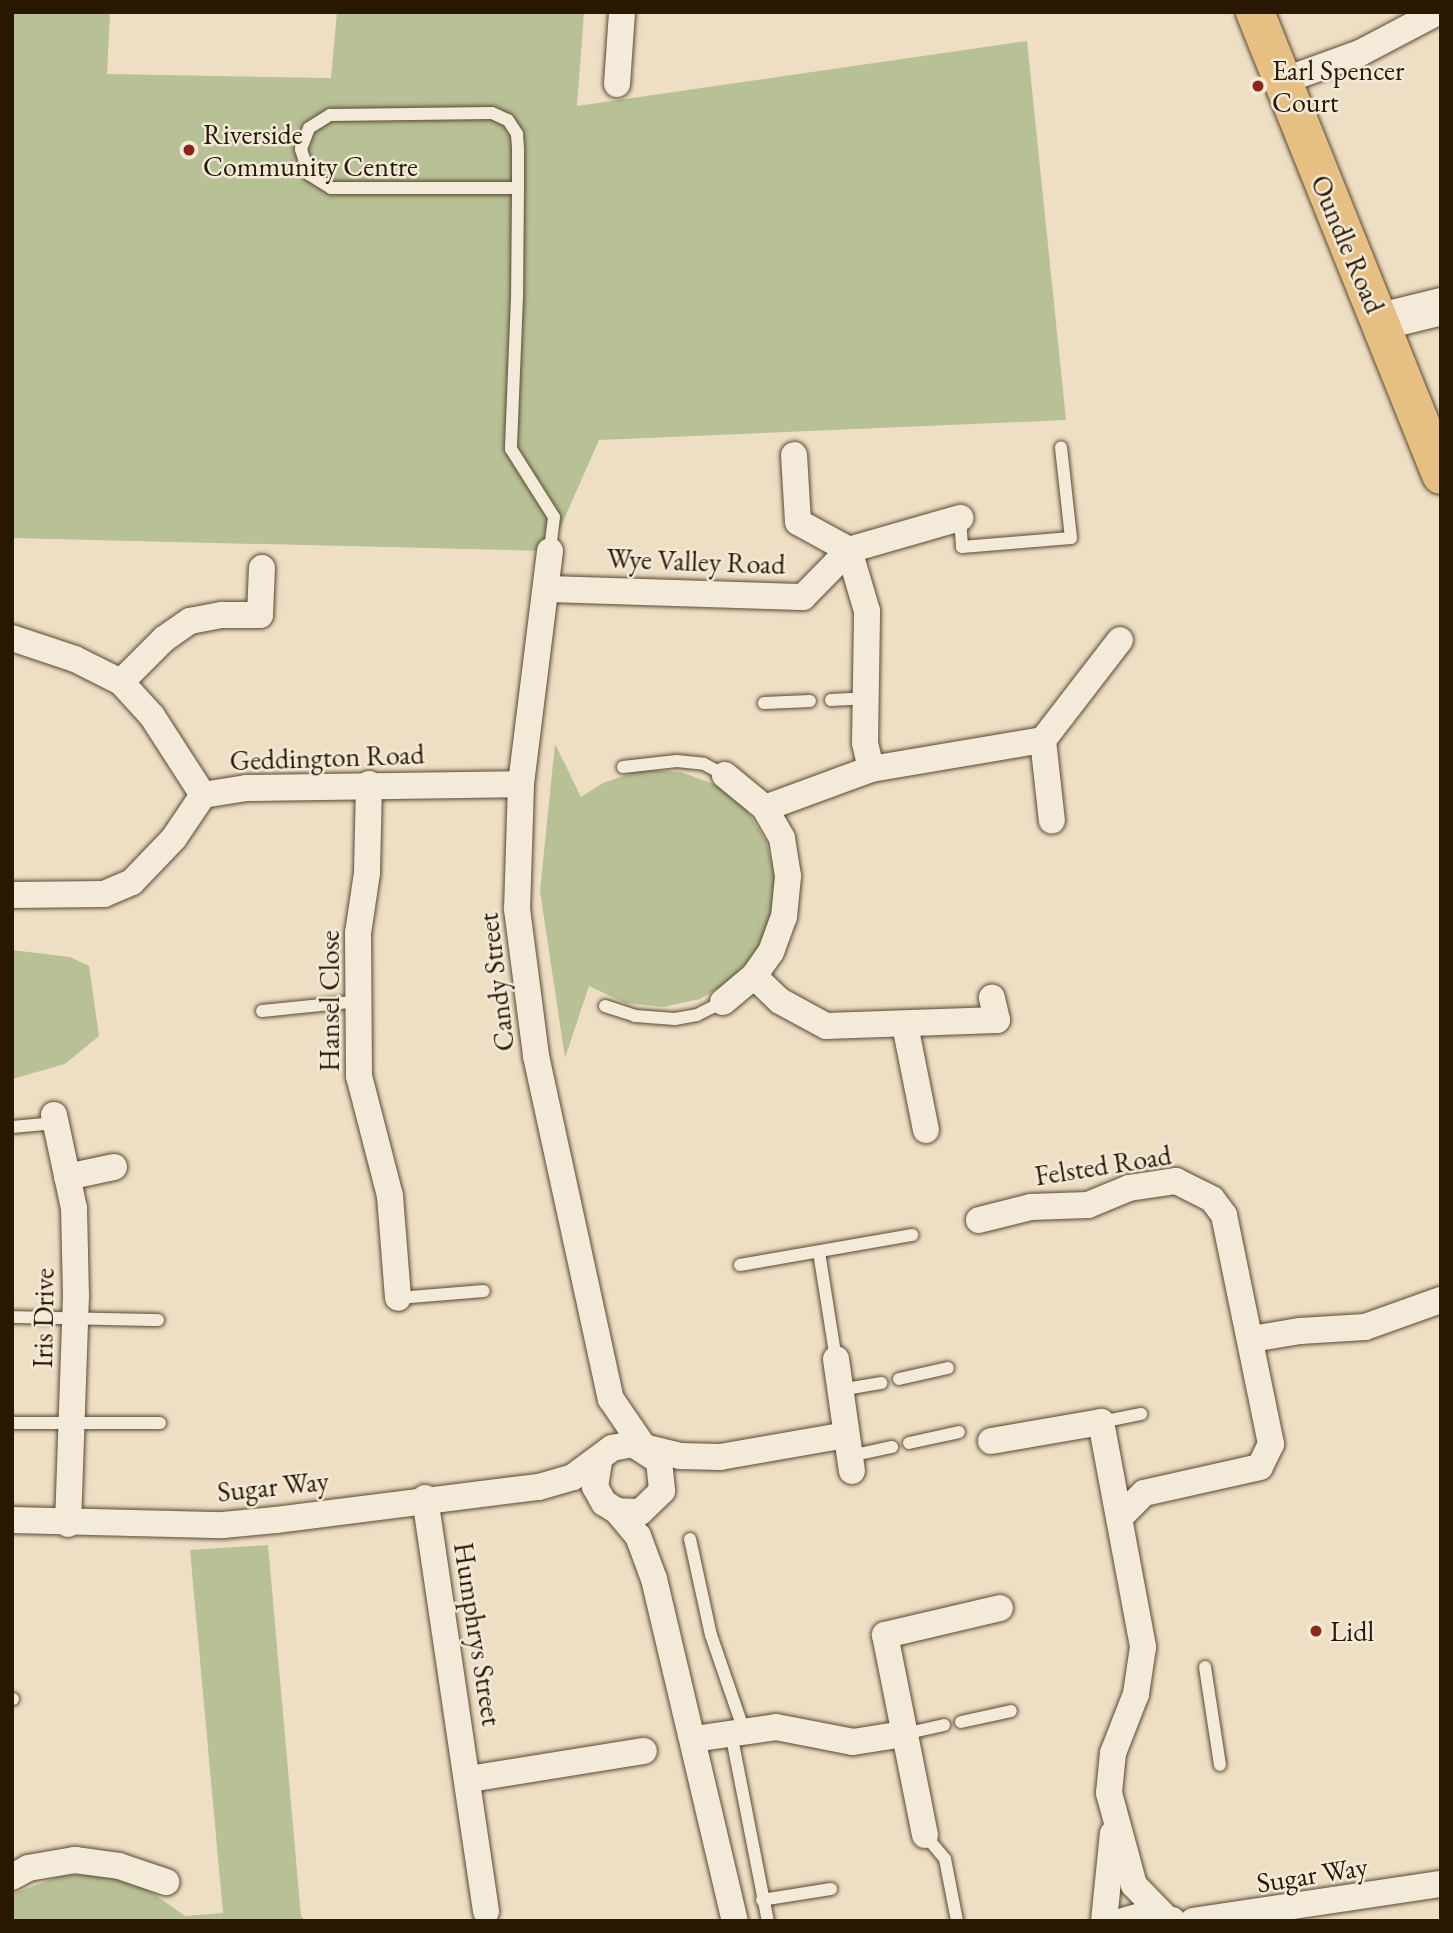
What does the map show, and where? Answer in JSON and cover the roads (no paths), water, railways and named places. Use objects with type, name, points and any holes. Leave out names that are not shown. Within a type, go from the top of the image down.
[{"type":"main road","name":"Oundle Road","points":[[1255,12],[1280,82],[1381,321],[1441,475]]},
{"type":"street","points":[[617,84],[622,12]]},
{"type":"street","points":[[1280,82],[1360,53],[1438,12]]},
{"type":"street","points":[[1381,321],[1441,306]]},
{"type":"street","name":"Wye Valley Road","points":[[546,589],[803,597],[849,550],[798,522],[794,455]]},
{"type":"street","points":[[871,769],[865,698],[866,611],[849,550],[960,518]]},
{"type":"street","name":"Candy Street","points":[[550,551],[521,784],[517,909],[534,1044],[611,1399],[644,1447]]},
{"type":"street","points":[[121,682],[164,639],[190,621],[222,615],[260,615],[262,568]]},
{"type":"street","points":[[12,638],[75,659],[121,682],[152,716],[203,795]]},
{"type":"street","points":[[765,807],[871,769],[1043,740],[1120,640]]},
{"type":"street","points":[[1043,740],[1052,821]]},
{"type":"street","points":[[723,1002],[754,976],[771,952],[784,917],[788,876],[782,838],[765,807],[725,775]]},
{"type":"street","name":"Geddington Road","points":[[12,895],[104,894],[132,882],[174,838],[203,795],[246,788],[369,784],[521,784]]},
{"type":"street","name":"Hansel Close","points":[[369,784],[367,873],[358,933],[361,1000],[359,1076],[390,1196],[398,1298]]},
{"type":"street","points":[[754,976],[780,1001],[826,1026],[997,1020],[992,998]]},
{"type":"street","points":[[905,1025],[926,1130]]},
{"type":"street","name":"Iris Drive","points":[[55,1119],[74,1208],[76,1318],[68,1524]]},
{"type":"street","points":[[67,1177],[114,1167]]},
{"type":"street","name":"Felsted Road","points":[[979,1220],[1031,1207],[1088,1205],[1129,1188],[1177,1181],[1189,1184],[1212,1199],[1224,1214],[1252,1339],[1271,1444],[1260,1467],[1144,1493],[1119,1518]]},
{"type":"street","points":[[1252,1339],[1300,1331],[1365,1328],[1441,1300]]},
{"type":"street","points":[[732,1917],[694,1738],[654,1579],[638,1536],[595,1487],[600,1460],[622,1444],[680,1456],[849,1454],[836,1359]]},
{"type":"street","name":"Candy Street","points":[[600,1460],[611,1399]]},
{"type":"street","points":[[991,1441],[1101,1422],[1143,1647],[1136,1694],[1113,1753],[1109,1793],[1134,1885],[1169,1919]]},
{"type":"street","points":[[644,1447],[659,1461],[661,1493],[652,1529],[654,1579]]},
{"type":"street","points":[[610,1507],[640,1512],[684,1474],[720,1457]]},
{"type":"street","name":"Sugar Way","points":[[12,1520],[68,1524],[223,1525],[425,1498],[539,1487],[573,1476],[600,1460]]},
{"type":"street","name":"Sugar Way","points":[[539,1487],[610,1507]]},
{"type":"street","name":"Humphrys Street","points":[[425,1498],[469,1779],[486,1912]]},
{"type":"street","points":[[925,1835],[885,1635],[1000,1608]]},
{"type":"street","points":[[694,1738],[776,1727],[853,1742],[904,1734]]},
{"type":"street","points":[[469,1779],[644,1751]]},
{"type":"street","points":[[1104,1921],[1115,1818]]},
{"type":"street","points":[[12,1877],[28,1868],[75,1860],[119,1866],[166,1882]]},
{"type":"street","name":"Sugar Way","points":[[1193,1921],[1441,1884]]},
{"type":"street","points":[[1123,1921],[1148,1914],[1169,1919]]},
{"type":"lane","points":[[518,188],[331,188],[309,174],[301,149],[309,128],[330,115],[492,113],[508,120],[517,134],[518,188],[511,449],[554,517],[550,551]]},
{"type":"lane","points":[[960,518],[962,547],[1071,538],[1061,447]]},
{"type":"lane","points":[[831,700],[865,698]]},
{"type":"lane","points":[[764,703],[810,701]]},
{"type":"lane","points":[[623,767],[677,761],[704,764],[725,775]]},
{"type":"lane","points":[[262,1011],[361,1000]]},
{"type":"lane","points":[[605,1006],[635,1016],[675,1018],[697,1015],[723,1002]]},
{"type":"lane","points":[[12,1127],[55,1119]]},
{"type":"lane","points":[[740,1265],[912,1235]]},
{"type":"lane","points":[[819,1252],[836,1359]]},
{"type":"lane","points":[[398,1298],[484,1292]]},
{"type":"lane","points":[[12,1317],[158,1320]]},
{"type":"lane","points":[[899,1379],[948,1368]]},
{"type":"lane","points":[[840,1390],[881,1382]]},
{"type":"lane","points":[[1101,1422],[1141,1414]]},
{"type":"lane","points":[[12,1423],[160,1423]]},
{"type":"lane","points":[[909,1443],[959,1432]]},
{"type":"lane","points":[[849,1454],[892,1447]]},
{"type":"lane","points":[[690,1539],[711,1635],[738,1732],[762,1900],[768,1921]]},
{"type":"lane","points":[[1205,1667],[1220,1765]]},
{"type":"lane","points":[[961,1721],[1011,1711]]},
{"type":"lane","points":[[904,1734],[944,1725]]},
{"type":"lane","points":[[925,1835],[945,1858],[957,1921]]},
{"type":"lane","points":[[762,1900],[831,1889]]},
{"type":"place","name":"Earl Spencer Court","points":[[1258,86]]},
{"type":"place","name":"Riverside Community Centre","points":[[189,150]]},
{"type":"place","name":"Lidl","points":[[1316,1631]]}]
